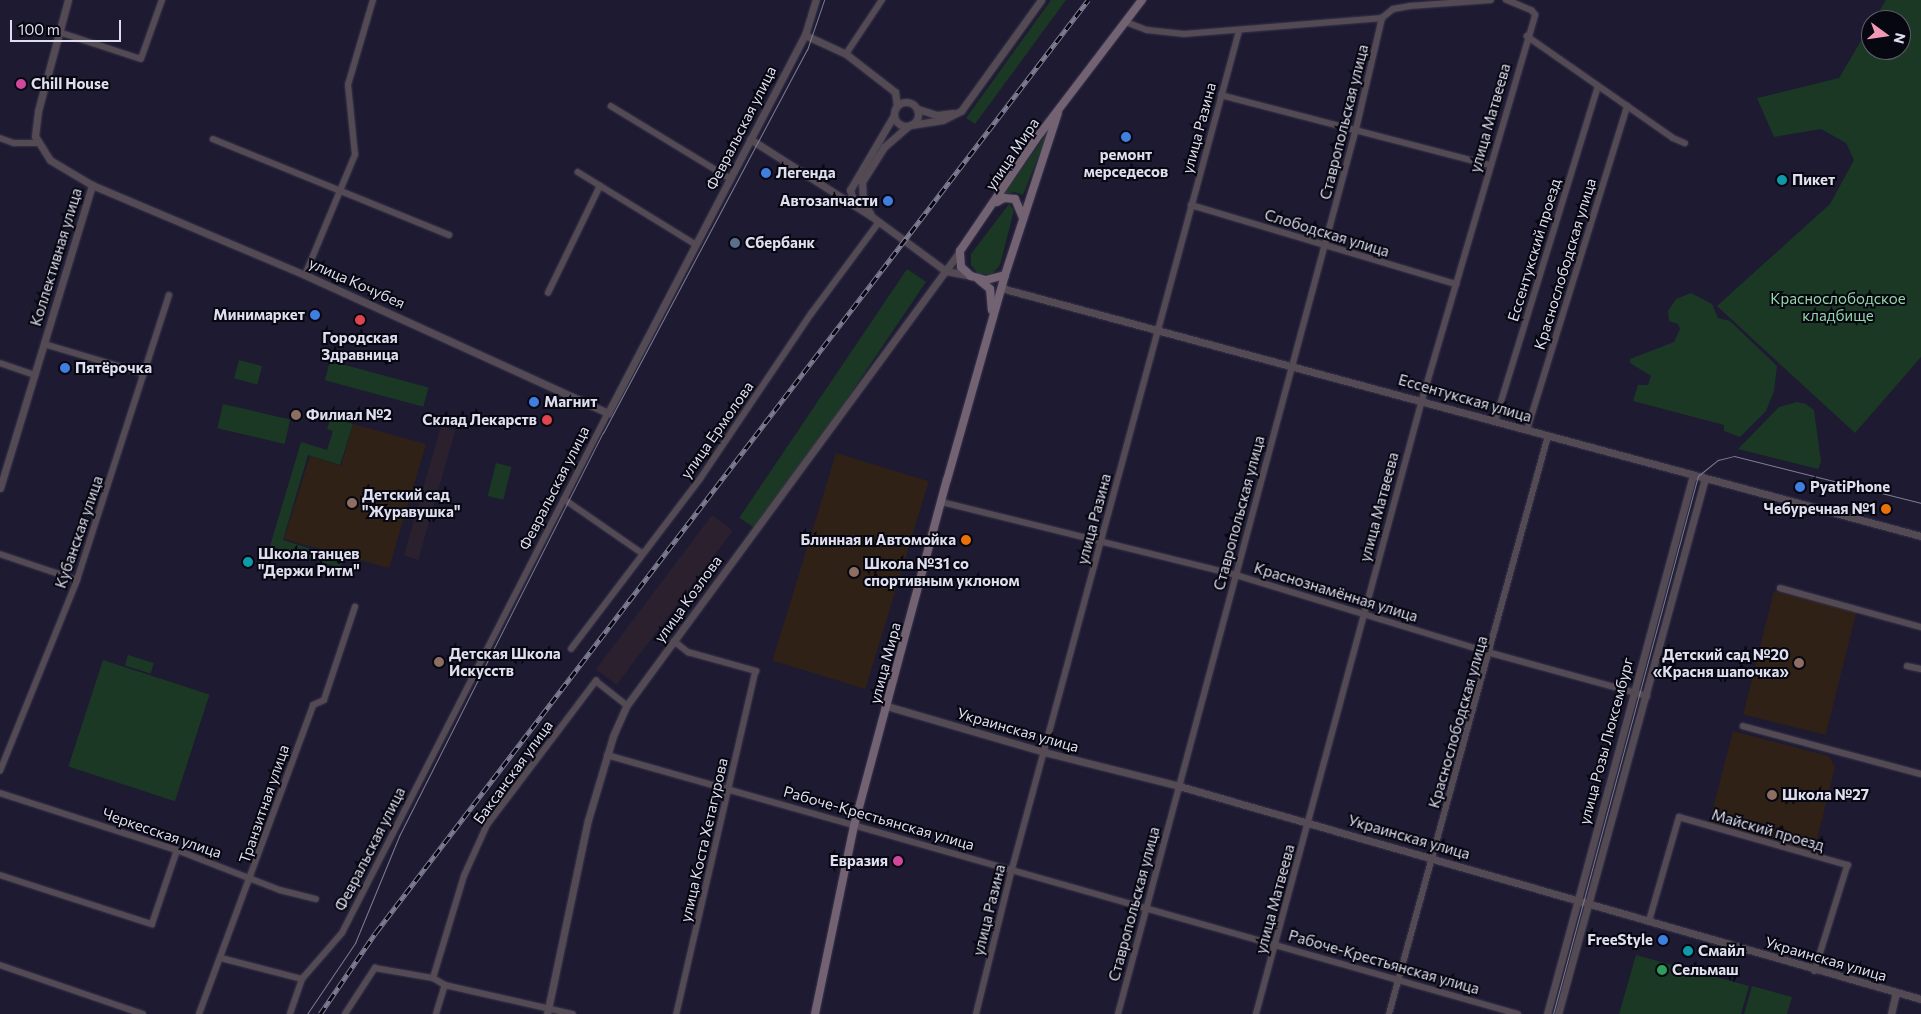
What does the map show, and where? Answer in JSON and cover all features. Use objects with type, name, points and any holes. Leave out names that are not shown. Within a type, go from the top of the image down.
[{"type":"main road","points":[[1058,113],[1142,0]]},
{"type":"main road","name":"улица Мира","points":[[992,322],[992,294],[961,267],[960,251],[995,203],[1036,139],[1058,113]]},
{"type":"main road","name":"улица Мира","points":[[815,1014],[854,826],[1005,275],[1058,113]]},
{"type":"main road","name":"улица Мира","points":[[995,203],[1004,198],[1015,199],[1023,218]]},
{"type":"main road","points":[[974,278],[994,279],[1005,275]]},
{"type":"street","points":[[0,138],[14,143],[37,143],[38,110],[68,0]]},
{"type":"street","points":[[59,32],[142,59],[162,0]]},
{"type":"street","points":[[305,275],[355,155],[348,85],[373,0]]},
{"type":"street","name":"Февральская улица","points":[[290,1014],[302,979],[324,958],[354,915],[608,413],[805,35],[816,0]]},
{"type":"street","points":[[846,54],[882,0]]},
{"type":"street","points":[[894,115],[899,124],[909,126],[942,120],[961,111],[1041,0]]},
{"type":"street","points":[[1126,22],[1147,30],[1184,34],[1239,31],[1382,18],[1393,9],[1410,6],[1491,0]]},
{"type":"street","name":"улица Матвеева","points":[[1256,1014],[1363,612],[1489,165],[1534,15],[1532,11],[1506,0]]},
{"type":"street","name":"Ставропольская улица","points":[[1118,1014],[1145,908],[1325,246],[1356,129],[1382,18]]},
{"type":"street","name":"улица Разина","points":[[976,1014],[1012,869],[1239,31]]},
{"type":"street","points":[[805,35],[846,54],[918,110],[937,115],[961,111]]},
{"type":"street","points":[[1527,36],[1535,38],[1598,87],[1685,143]]},
{"type":"street","name":"Ессентукский проезд","points":[[1495,421],[1598,87]]},
{"type":"street","points":[[855,206],[850,190],[894,115],[897,106],[895,92]]},
{"type":"street","points":[[1221,95],[1489,165]]},
{"type":"street","points":[[897,106],[908,102]]},
{"type":"street","points":[[611,106],[730,179]]},
{"type":"street","name":"Краснослободская улица","points":[[1527,430],[1627,106]]},
{"type":"street","points":[[871,216],[863,201],[862,182],[884,147],[918,119],[918,110]]},
{"type":"street","points":[[214,139],[449,236]]},
{"type":"street","points":[[750,139],[871,216],[946,271],[974,278]]},
{"type":"street","name":"Коллективная улица","points":[[0,488],[92,185],[50,160],[37,143]]},
{"type":"street","points":[[578,172],[695,244]]},
{"type":"street","name":"улица Кочубея","points":[[92,185],[305,275],[608,413]]},
{"type":"street","points":[[548,293],[600,186]]},
{"type":"street","name":"Слободская улица","points":[[1191,204],[1456,284]]},
{"type":"street","name":"улица Ермолова","points":[[571,649],[737,428],[812,314],[879,222]]},
{"type":"street","name":"улица Козлова","points":[[547,1011],[588,820],[607,755],[627,705],[960,251]]},
{"type":"street","name":"Ессентукская улица","points":[[1002,288],[1157,328],[1921,536]]},
{"type":"street","name":"Кубанская улица","points":[[0,771],[77,580],[142,373],[169,296]]},
{"type":"street","points":[[44,344],[142,373]]},
{"type":"street","points":[[0,363],[35,375]]},
{"type":"street","name":"Краснослободская улица","points":[[1389,1014],[1491,652],[1548,436]]},
{"type":"street","name":"улица Розы Люксембург","points":[[1546,1014],[1693,475]]},
{"type":"street","name":"улица Розы Люксембург","points":[[1558,1014],[1647,696],[1705,478]]},
{"type":"street","points":[[564,499],[642,553]]},
{"type":"street","name":"Краснознамённая улица","points":[[942,502],[1236,575],[1491,652],[1647,696]]},
{"type":"street","points":[[0,554],[77,580]]},
{"type":"street","points":[[1780,588],[1921,627]]},
{"type":"street","name":"Транзитная улица","points":[[199,1014],[252,878],[313,705],[324,700],[354,607]]},
{"type":"street","name":"улица Коста Хетагурова","points":[[674,641],[688,652],[756,671],[677,1014]]},
{"type":"street","points":[[1907,666],[1921,669]]},
{"type":"street","name":"Баксанская улица","points":[[433,978],[464,876],[486,825],[596,681],[627,705]]},
{"type":"street","name":"Украинская улица","points":[[887,706],[1044,752],[1179,786],[1649,921],[1815,971],[1921,999]]},
{"type":"street","points":[[1743,726],[1921,774]]},
{"type":"street","name":"Рабоче-Крестьянская улица","points":[[607,755],[729,787],[854,826],[1012,869],[1518,1014]]},
{"type":"street","name":"Черкесская улица","points":[[0,794],[177,850],[316,899]]},
{"type":"street","name":"Майский проезд","points":[[1649,921],[1679,817],[1848,865],[1815,971]]},
{"type":"street","points":[[0,875],[152,924],[177,850]]},
{"type":"street","points":[[222,958],[302,979]]},
{"type":"street","points":[[0,965],[143,1014]]},
{"type":"street","points":[[345,1014],[375,968],[433,978],[445,985],[547,1011],[573,1014]]},
{"type":"street","points":[[436,1014],[445,985]]},
{"type":"street","points":[[1891,1014],[1896,993]]},
{"type":"shaded area","name":"Детский сад \"Журавушка\"","points":[[353,424],[426,444],[389,568],[284,539],[310,456],[341,466]]},
{"type":"shaded area","points":[[441,426],[455,430],[418,560],[404,556]]},
{"type":"shaded area","name":"Школа №31 со спортивным уклоном","points":[[836,453],[929,481],[865,689],[773,661]]},
{"type":"shaded area","points":[[712,515],[733,531],[617,685],[596,669]]},
{"type":"shaded area","name":"Детский сад №20 «Красня шапочка»","points":[[1774,591],[1856,612],[1826,735],[1743,714]]},
{"type":"shaded area","name":"Школа №27","points":[[1733,731],[1829,756],[1835,767],[1814,852],[1709,824]]},
{"type":"green space","points":[[1051,0],[1066,0],[975,124],[966,118]]},
{"type":"green space","name":"Краснослободское кладбище","points":[[1886,0],[1921,0],[1921,357],[1855,433],[1717,306],[1830,204],[1854,160],[1846,143],[1821,129],[1774,137],[1757,98],[1839,78],[1861,41],[1861,60],[1911,60],[1911,10],[1880,10]]},
{"type":"green space","points":[[1049,130],[1023,195],[1015,192],[1004,194]]},
{"type":"green space","points":[[1009,204],[1014,210],[1000,265],[992,274],[978,274],[971,265],[971,254]]},
{"type":"green space","points":[[907,269],[926,282],[758,531],[739,518]]},
{"type":"green space","points":[[1691,293],[1712,304],[1718,318],[1730,321],[1777,366],[1774,391],[1766,411],[1740,437],[1724,431],[1724,425],[1633,401],[1638,385],[1648,385],[1651,376],[1630,363],[1630,359],[1674,342],[1680,329],[1678,324],[1669,321],[1668,311],[1676,299]]},
{"type":"green space","points":[[239,360],[262,366],[257,385],[234,378]]},
{"type":"green space","points":[[330,361],[429,387],[423,407],[325,380]]},
{"type":"green space","points":[[1797,402],[1806,404],[1814,410],[1821,462],[1818,469],[1738,449],[1779,407]]},
{"type":"green space","points":[[223,404],[290,420],[285,444],[217,428]]},
{"type":"green space","points":[[331,417],[353,424],[340,465],[308,455],[283,540],[343,559],[340,568],[270,546],[301,442],[327,450],[333,431],[327,429]]},
{"type":"green space","points":[[496,463],[512,467],[503,500],[488,496]]},
{"type":"green space","points":[[128,655],[154,663],[151,673],[125,666]]},
{"type":"green space","points":[[103,660],[210,695],[175,801],[68,767]]},
{"type":"green space","name":"Сельмаш","points":[[1636,955],[1749,986],[1741,1014],[1619,1014]]},
{"type":"green space","points":[[1752,986],[1792,997],[1787,1014],[1744,1014]]},
{"type":"tram line","points":[[307,1014],[355,943],[399,836],[603,433],[807,50],[824,0]]},
{"type":"tram line","points":[[1553,1014],[1698,476],[1718,460],[1734,456],[1921,503]]},
{"type":"railway","points":[[320,1014],[376,932],[1088,0]]},
{"type":"place","name":"Chill House","points":[[21,84]]},
{"type":"place","name":"ремонт мерседесов","points":[[1126,137]]},
{"type":"place","name":"Легенда","points":[[766,173]]},
{"type":"place","name":"Пикет","points":[[1782,180]]},
{"type":"place","name":"Автозапчасти","points":[[888,201]]},
{"type":"place","name":"Сбербанк","points":[[735,243]]},
{"type":"place","name":"Минимаркет","points":[[315,315]]},
{"type":"place","name":"Городская Здравница","points":[[360,320]]},
{"type":"place","name":"Пятёрочка","points":[[65,368]]},
{"type":"place","name":"Магнит","points":[[534,402]]},
{"type":"place","name":"Филиал №2","points":[[296,415]]},
{"type":"place","name":"Склад Лекарств","points":[[547,420]]},
{"type":"place","name":"PyatiPhone","points":[[1800,487]]},
{"type":"place","name":"Детский сад \"Журавушка\"","points":[[352,503]]},
{"type":"place","name":"Чебуречная №1","points":[[1886,509]]},
{"type":"place","name":"Блинная и Автомойка","points":[[966,540]]},
{"type":"place","name":"Школа танцев \"Держи Ритм\"","points":[[248,562]]},
{"type":"place","name":"Школа №31 со спортивным уклоном","points":[[854,572]]},
{"type":"place","name":"Детская Школа Искусств","points":[[439,662]]},
{"type":"place","name":"Детский сад №20 «Красня шапочка»","points":[[1799,663]]},
{"type":"place","name":"Школа №27","points":[[1772,795]]},
{"type":"place","name":"Евразия","points":[[898,861]]},
{"type":"place","name":"FreeStyle","points":[[1663,940]]},
{"type":"place","name":"Смайл","points":[[1688,951]]},
{"type":"place","name":"Сельмаш","points":[[1662,970]]}]
